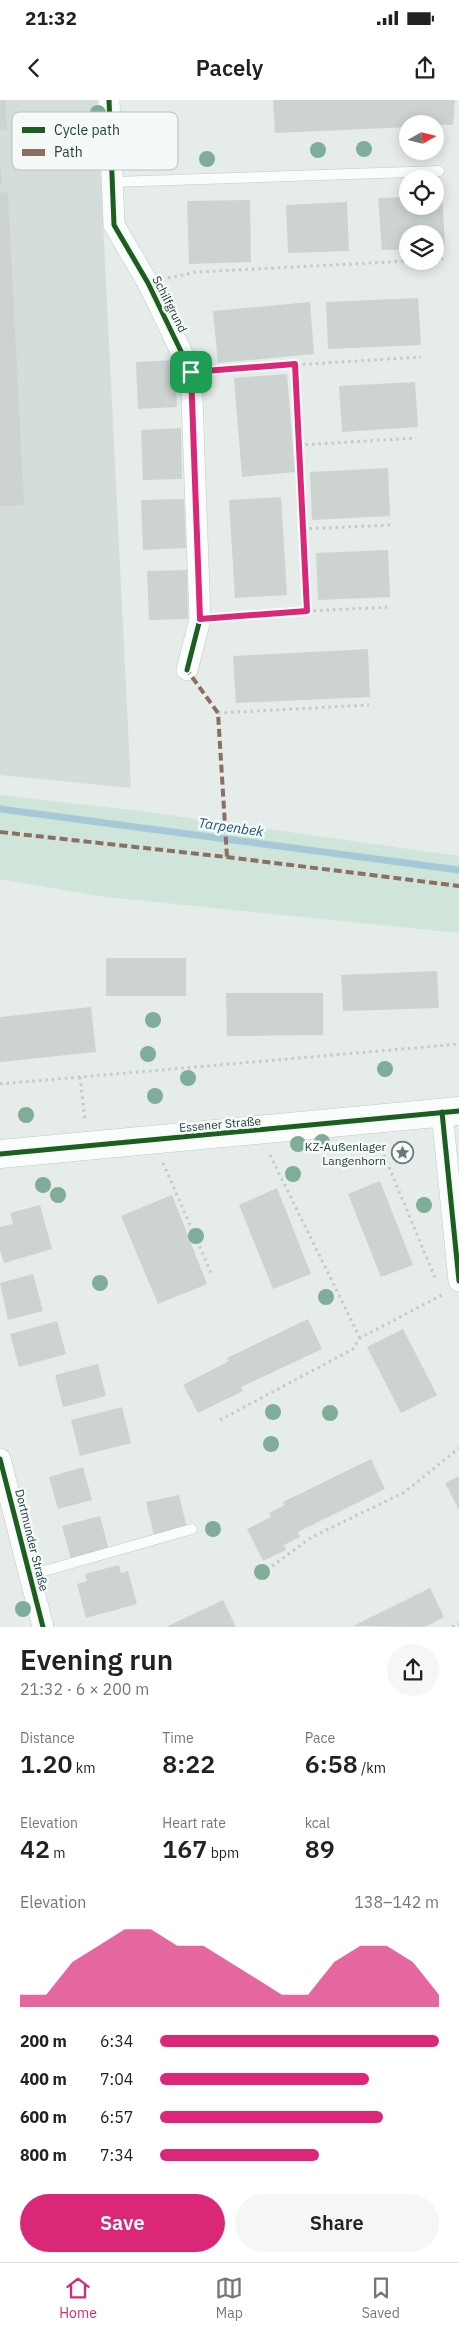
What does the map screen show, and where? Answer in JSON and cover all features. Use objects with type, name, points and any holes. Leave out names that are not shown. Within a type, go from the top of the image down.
[{"type":"street","name":"Schilfgrund","points":[[112,170],[114,225],[148,282],[191,372],[200,619],[187,670]]},
{"type":"street","name":"Essener Straße","points":[[0,1154],[450,1112],[455,1286]]},
{"type":"street","name":"Dortmunder Straße","points":[[0,1459],[43,1627]]},
{"type":"lane","points":[[113,182],[399,173]]},
{"type":"lane","points":[[30,1575],[192,1530]]},
{"type":"path","points":[[148,282],[197,272],[399,261]]},
{"type":"path","points":[[191,372],[421,357]]},
{"type":"path","points":[[295,364],[307,611]]},
{"type":"path","points":[[299,445],[416,438]]},
{"type":"path","points":[[303,529],[390,525]]},
{"type":"path","points":[[200,619],[390,607]]},
{"type":"path","points":[[218,713],[369,705]]},
{"type":"path","points":[[0,1084],[459,1044]]},
{"type":"path","points":[[80,1077],[88,1146]]},
{"type":"path","points":[[370,1119],[442,1295]]},
{"type":"path","points":[[258,1130],[360,1338]]},
{"type":"path","points":[[153,1140],[212,1275]]},
{"type":"path","points":[[220,1420],[353,1349],[360,1338],[442,1295],[455,1286]]},
{"type":"path","points":[[272,1566],[312,1537],[405,1492],[459,1448]]},
{"type":"path","points":[[452,1627],[459,1624]]},
{"type":"shaded area","points":[[0,100],[97,100],[98,112],[12,112],[12,170],[100,170],[131,788],[0,775]]},
{"type":"green space","points":[[0,795],[140,811],[459,856],[459,933],[97,896],[0,879]]},
{"type":"building","points":[[0,100],[5,100],[7,130],[0,130]]},
{"type":"building","points":[[273,100],[455,100],[453,125],[444,125],[444,115],[399,115],[399,127],[275,133]]},
{"type":"building","points":[[1,169],[2,185],[0,185]]},
{"type":"building","points":[[8,192],[24,505],[0,506],[0,193]]},
{"type":"building","points":[[399,197],[399,215],[443,215],[444,225],[399,225],[399,249],[382,250],[378,198]]},
{"type":"building","points":[[250,200],[251,262],[189,264],[187,201]]},
{"type":"building","points":[[347,202],[349,251],[288,253],[286,205]]},
{"type":"building","points":[[418,298],[421,345],[328,349],[326,302]]},
{"type":"building","points":[[310,302],[314,354],[218,363],[213,311]]},
{"type":"building","points":[[175,360],[177,407],[138,409],[136,362]]},
{"type":"building","points":[[287,374],[295,472],[242,477],[234,378]]},
{"type":"building","points":[[415,382],[418,427],[342,432],[339,386]]},
{"type":"building","points":[[181,428],[182,479],[143,480],[141,430]]},
{"type":"building","points":[[388,468],[390,516],[312,520],[310,472]]},
{"type":"building","points":[[281,497],[287,595],[235,598],[229,500]]},
{"type":"building","points":[[184,499],[186,548],[143,550],[141,500]]},
{"type":"building","points":[[388,550],[390,597],[318,600],[316,553]]},
{"type":"building","points":[[187,570],[188,619],[149,620],[147,571]]},
{"type":"building","points":[[368,649],[370,697],[236,703],[233,656]]},
{"type":"building","points":[[106,958],[186,958],[186,996],[106,996]]},
{"type":"building","points":[[437,971],[439,1008],[343,1011],[341,975]]},
{"type":"building","points":[[226,993],[323,993],[323,1035],[227,1036]]},
{"type":"building","points":[[91,1007],[96,1052],[0,1062],[0,1017]]},
{"type":"building","points":[[380,1181],[413,1265],[381,1277],[348,1194]]},
{"type":"building","points":[[277,1188],[311,1274],[273,1289],[239,1205]]},
{"type":"building","points":[[172,1195],[207,1284],[158,1304],[121,1216]]},
{"type":"building","points":[[40,1205],[52,1249],[4,1263],[0,1250],[0,1227],[13,1224],[10,1213]]},
{"type":"building","points":[[33,1274],[43,1311],[8,1320],[0,1283]]},
{"type":"building","points":[[308,1319],[322,1349],[241,1387],[243,1391],[198,1413],[183,1385],[229,1361],[227,1358]]},
{"type":"building","points":[[57,1321],[66,1354],[19,1367],[10,1334]]},
{"type":"building","points":[[403,1329],[437,1395],[401,1413],[367,1347]]},
{"type":"building","points":[[98,1364],[106,1396],[63,1407],[55,1375]]},
{"type":"building","points":[[122,1407],[131,1443],[80,1456],[71,1420]]},
{"type":"building","points":[[371,1459],[385,1489],[298,1532],[300,1537],[284,1545],[286,1550],[263,1561],[247,1529],[271,1517],[269,1513],[285,1505],[283,1502]]},
{"type":"building","points":[[83,1467],[92,1500],[58,1509],[49,1477]]},
{"type":"building","points":[[459,1476],[459,1510],[445,1483]]},
{"type":"building","points":[[179,1495],[187,1528],[154,1535],[146,1502]]},
{"type":"building","points":[[100,1516],[109,1550],[71,1559],[62,1526]]},
{"type":"building","points":[[119,1565],[121,1573],[128,1571],[137,1604],[86,1618],[77,1584],[87,1581],[85,1574]]},
{"type":"building","points":[[430,1588],[444,1617],[431,1624],[424,1627],[353,1626]]},
{"type":"building","points":[[223,1600],[236,1627],[166,1627]]},
{"type":"waterway","name":"Tarpenbek","points":[[0,809],[459,870]]},
{"type":"marked path","points":[[188,667],[187,670],[218,713],[227,857]]},
{"type":"marked path","points":[[0,832],[235,858],[459,886]]},
{"type":"cycle path","points":[[109,100],[109,112]]},
{"type":"cycle path","points":[[112,170],[114,225],[148,283],[191,372],[200,619],[187,670]]},
{"type":"cycle path","points":[[0,1154],[459,1111]]},
{"type":"cycle path","points":[[442,1112],[459,1281]]},
{"type":"cycle path","points":[[0,1459],[43,1627]]},
{"type":"place","name":"KZ-Außenlager Langenhorn","points":[[402,1153]]},
{"type":"route","points":[[295,364],[307,611],[200,619],[191,372],[295,364]]}]
